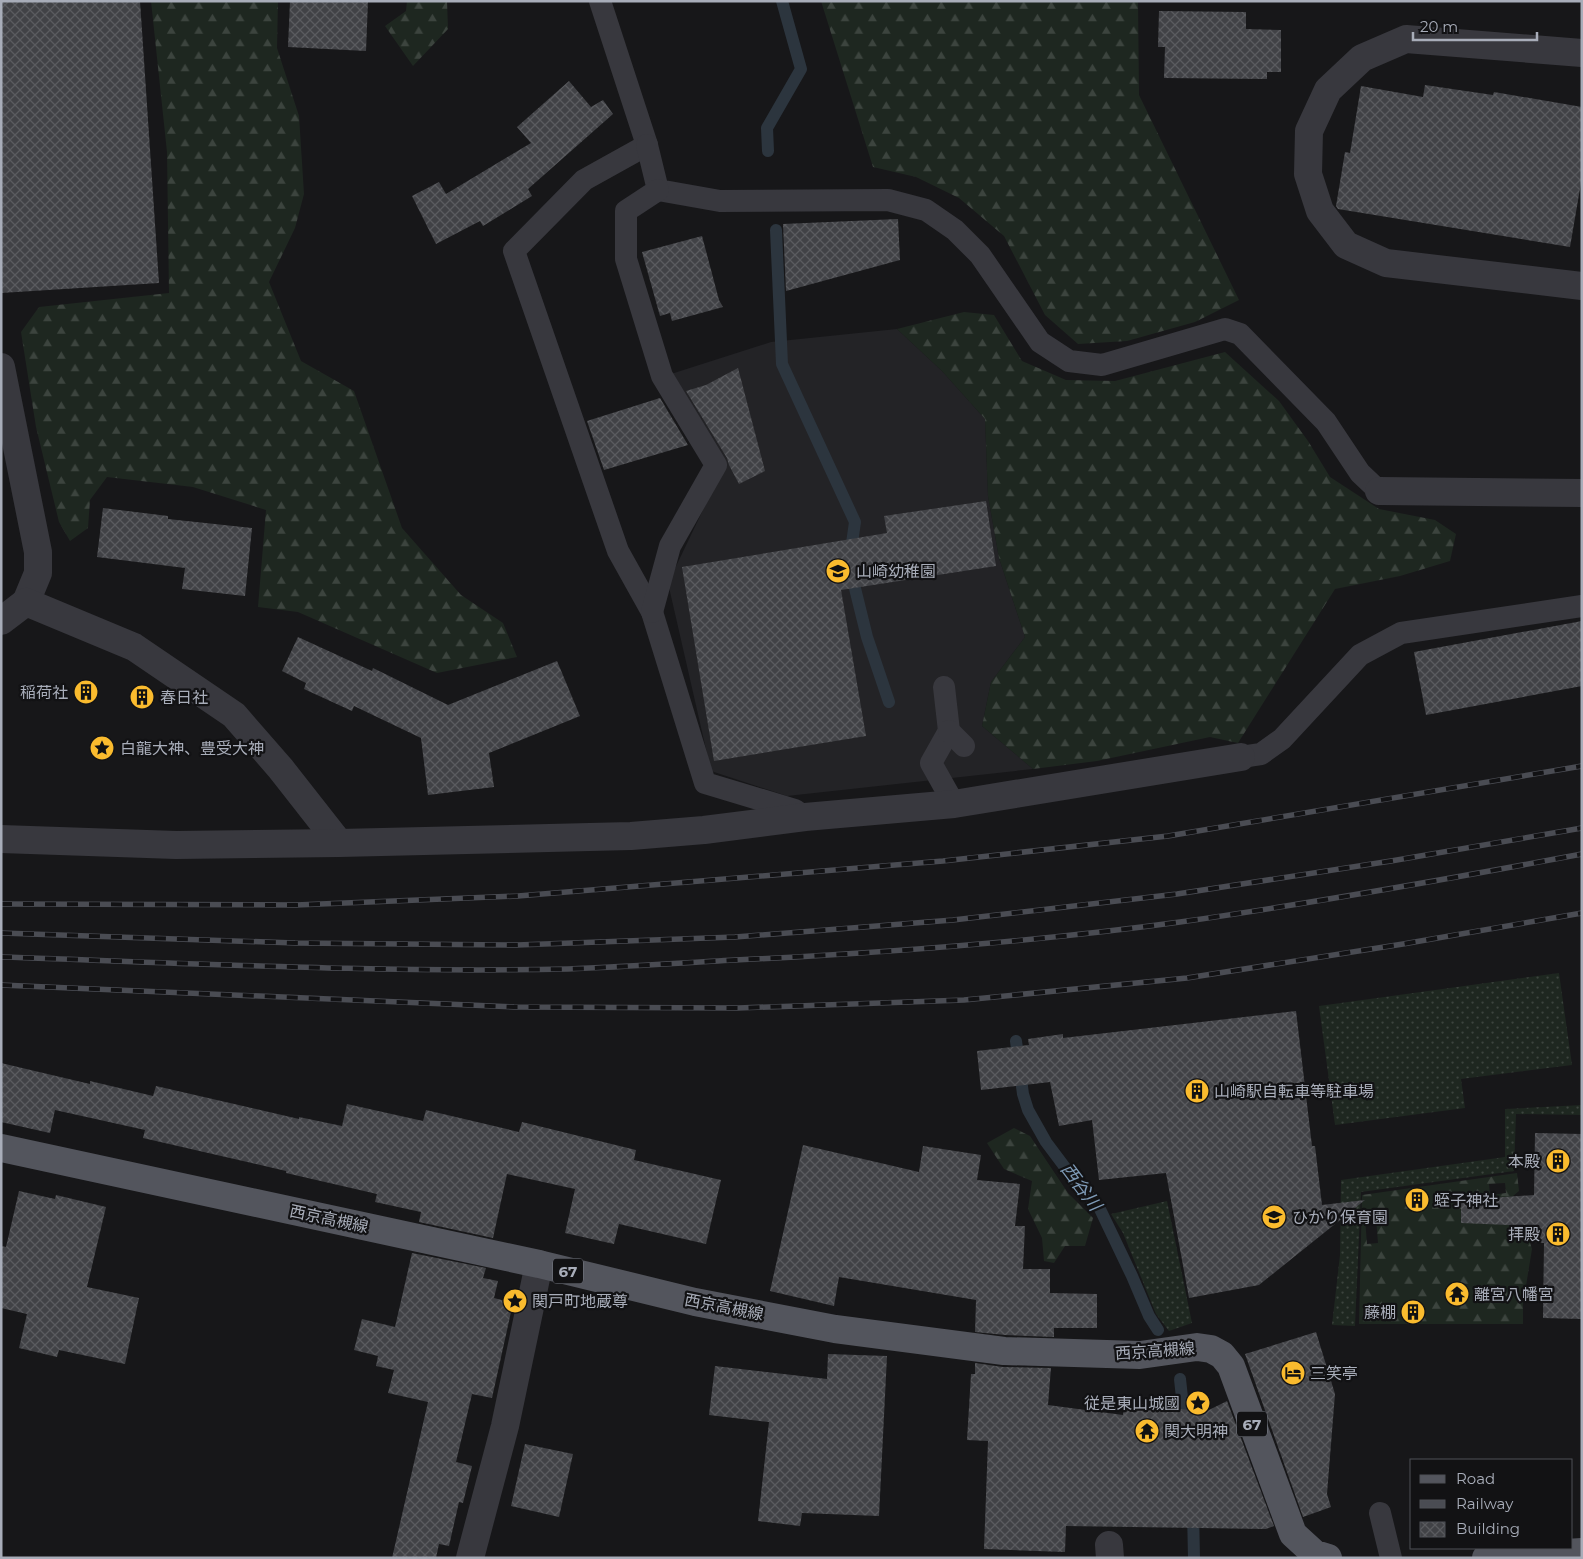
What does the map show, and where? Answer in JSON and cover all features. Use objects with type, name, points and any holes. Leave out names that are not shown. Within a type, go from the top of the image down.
[{"type":"main road","name":"西京高槻線","points":[[1,1148],[540,1264],[695,1302],[835,1328],[995,1349],[1140,1355],[1197,1347],[1212,1349],[1222,1355],[1231,1366],[1293,1534],[1315,1554],[1328,1558]]},
{"type":"main road","points":[[1486,1558],[1582,1552]]},
{"type":"street","points":[[1582,53],[1406,40],[1362,58],[1328,90],[1309,132],[1308,174],[1320,211],[1346,245],[1386,263],[1582,286]]},
{"type":"street","points":[[1,367],[38,552],[38,573],[26,602],[1,621]]},
{"type":"street","points":[[1379,490],[1582,493]]},
{"type":"street","points":[[26,602],[134,647],[234,715],[281,769],[340,844]]},
{"type":"street","points":[[2,835],[176,845],[340,844],[631,836],[704,830],[805,817],[954,804],[1241,757]]},
{"type":"street","points":[[470,1558],[504,1426],[540,1264]]},
{"type":"lane","points":[[600,1],[647,145],[658,190]]},
{"type":"lane","points":[[647,145],[584,180],[514,251],[618,551],[652,612],[705,783],[795,810],[805,817]]},
{"type":"lane","points":[[652,612],[670,546],[716,465],[662,376],[626,260],[626,211],[658,190],[720,201],[888,200],[926,210],[955,230],[980,255],[1040,342],[1069,361],[1102,365],[1225,329],[1240,334],[1326,422],[1360,473],[1379,490]]},
{"type":"lane","points":[[1241,757],[1261,754],[1282,739],[1360,655],[1401,633],[1582,606]]},
{"type":"lane","points":[[944,687],[956,739],[931,763],[954,804]]},
{"type":"lane","points":[[1380,1513],[1391,1558]]},
{"type":"shaded area","name":"山崎幼稚園","points":[[897,329],[942,371],[985,419],[988,496],[999,558],[1025,637],[991,682],[982,726],[1033,769],[787,796],[711,771],[668,583],[724,466],[671,374],[771,342]]},
{"type":"green space","points":[[151,1],[278,1],[277,48],[299,116],[304,194],[295,228],[269,282],[301,361],[354,391],[402,528],[461,595],[503,623],[517,657],[437,673],[298,612],[258,607],[266,510],[193,487],[107,477],[90,500],[88,528],[70,541],[59,522],[36,427],[21,332],[39,307],[169,293],[167,152]]},
{"type":"green space","points":[[407,1],[447,1],[448,29],[413,66],[385,26],[406,11]]},
{"type":"green space","points":[[821,1],[1138,1],[1139,95],[1239,300],[1195,322],[1127,341],[1078,344],[1045,315],[1004,236],[959,198],[916,177],[873,167]]},
{"type":"green space","points":[[964,312],[994,315],[1022,361],[1066,380],[1115,381],[1225,352],[1279,401],[1308,441],[1330,477],[1379,509],[1435,520],[1456,534],[1450,561],[1400,576],[1335,589],[1238,743],[1210,737],[1097,761],[1033,769],[982,726],[991,682],[1025,637],[999,558],[988,496],[985,419],[942,371],[897,329]]},
{"type":"green space","points":[[1559,973],[1572,1065],[1461,1079],[1465,1108],[1335,1125],[1319,1006]]},
{"type":"green space","points":[[1582,1105],[1582,1115],[1516,1114],[1514,1171],[1361,1192],[1355,1326],[1332,1325],[1340,1255],[1341,1180],[1505,1157],[1505,1109]]},
{"type":"green space","points":[[1014,1128],[1030,1136],[1068,1193],[1093,1218],[1085,1246],[1065,1246],[1054,1263],[1044,1261],[1042,1238],[1028,1209],[1032,1181],[1004,1169],[987,1143]]},
{"type":"green space","points":[[1517,1173],[1519,1191],[1513,1196],[1512,1233],[1527,1233],[1532,1249],[1523,1304],[1523,1324],[1359,1324],[1362,1195]],"holes":[[[1505,1183],[1506,1193],[1490,1195],[1489,1184]],[[1376,1218],[1378,1243],[1367,1244],[1365,1219]]]},
{"type":"green space","points":[[1167,1201],[1192,1323],[1169,1331],[1156,1314],[1123,1233],[1111,1214]]},
{"type":"building","points":[[1,1],[140,1],[159,283],[1,293]]},
{"type":"building","points":[[290,1],[368,1],[366,51],[288,47]]},
{"type":"building","points":[[1159,11],[1246,12],[1246,29],[1281,30],[1281,72],[1267,72],[1267,79],[1164,78],[1165,47],[1158,47]]},
{"type":"building","points":[[569,81],[591,107],[603,100],[613,114],[528,189],[532,196],[483,226],[480,221],[436,244],[412,196],[439,182],[446,194],[531,143],[517,127]]},
{"type":"building","points":[[1425,85],[1493,95],[1494,92],[1582,107],[1582,177],[1570,247],[1338,209],[1336,206],[1345,152],[1350,153],[1361,86],[1423,97]]},
{"type":"building","points":[[898,219],[900,260],[786,291],[783,224]]},
{"type":"building","points":[[702,236],[719,300],[723,307],[672,321],[670,313],[660,316],[642,252]]},
{"type":"building","points":[[738,368],[765,471],[739,484],[727,458],[686,391],[706,385]]},
{"type":"building","points":[[660,398],[688,445],[604,470],[587,421]]},
{"type":"building","points":[[986,501],[996,566],[841,590],[866,736],[714,761],[682,567],[887,533],[884,516]]},
{"type":"building","points":[[103,508],[168,516],[168,519],[252,528],[245,596],[182,589],[185,568],[97,557]]},
{"type":"building","points":[[1582,621],[1582,686],[1426,715],[1414,652]]},
{"type":"building","points":[[298,637],[372,671],[373,668],[448,705],[557,661],[580,716],[489,753],[494,787],[428,795],[421,738],[354,706],[352,711],[304,689],[306,683],[282,671]]},
{"type":"building","name":"山崎駅自転車等駐車場","points":[[1296,1011],[1312,1146],[1315,1146],[1322,1205],[1365,1200],[1259,1285],[1189,1298],[1166,1173],[1099,1180],[1092,1120],[1059,1126],[1050,1082],[981,1090],[977,1051],[1029,1045],[1028,1039],[1063,1034],[1063,1038]]},
{"type":"building","points":[[1,1063],[90,1084],[90,1081],[153,1096],[156,1086],[299,1119],[299,1117],[342,1126],[347,1104],[423,1121],[426,1110],[519,1132],[522,1122],[636,1150],[634,1160],[721,1180],[706,1244],[619,1224],[614,1244],[565,1233],[575,1189],[507,1174],[493,1238],[419,1222],[421,1212],[375,1202],[377,1194],[143,1138],[145,1130],[55,1110],[50,1133],[1,1122]]},
{"type":"building","points":[[1535,1133],[1582,1134],[1582,1319],[1543,1318],[1544,1243],[1534,1242],[1535,1226],[1461,1223],[1461,1200],[1534,1195]]},
{"type":"building","points":[[803,1145],[919,1172],[923,1146],[981,1155],[977,1180],[1020,1184],[1015,1226],[1025,1226],[1023,1269],[1050,1269],[1050,1293],[1097,1294],[1097,1328],[1054,1328],[1054,1337],[975,1332],[976,1300],[839,1277],[834,1306],[770,1291]]},
{"type":"building","points":[[19,1191],[55,1199],[56,1195],[106,1207],[87,1287],[139,1298],[125,1364],[59,1350],[57,1357],[19,1348],[27,1314],[1,1308],[1,1246],[6,1247]]},
{"type":"building","points":[[412,1253],[486,1268],[483,1278],[498,1281],[494,1298],[513,1303],[492,1398],[472,1394],[456,1462],[472,1466],[463,1503],[459,1502],[449,1546],[439,1544],[436,1558],[392,1558],[428,1402],[388,1393],[394,1370],[376,1366],[378,1356],[354,1350],[362,1319],[395,1327]]},
{"type":"building","points":[[1316,1332],[1335,1394],[1327,1494],[1331,1507],[1303,1517],[1245,1354]]},
{"type":"building","points":[[828,1354],[887,1356],[879,1516],[802,1513],[800,1526],[758,1521],[769,1422],[709,1415],[715,1366],[827,1379]]},
{"type":"building","points":[[975,1363],[1003,1367],[1051,1368],[1048,1405],[1123,1415],[1125,1402],[1205,1412],[1227,1401],[1274,1526],[1266,1529],[1066,1526],[1065,1552],[984,1549],[988,1441],[967,1440],[971,1374],[975,1374]]},
{"type":"building","points":[[525,1444],[573,1454],[559,1517],[511,1506]]},
{"type":"waterway","points":[[768,151],[767,128],[801,69],[782,1]]},
{"type":"waterway","points":[[776,230],[782,364],[855,522],[849,564],[867,637],[889,702]]},
{"type":"waterway","name":"西谷川","points":[[1016,1041],[1023,1094],[1028,1110],[1046,1142],[1079,1186],[1099,1207],[1149,1316],[1158,1330]]},
{"type":"waterway","name":"西谷川","points":[[1180,1379],[1185,1426]]},
{"type":"waterway","name":"西谷川","points":[[1193,1511],[1194,1558]]},
{"type":"railway","points":[[1,904],[296,905],[518,896],[943,861],[1168,836],[1582,766]]},
{"type":"railway","points":[[1,933],[295,943],[517,945],[735,937],[953,920],[1177,894],[1391,861],[1582,828]]},
{"type":"railway","points":[[1,957],[284,967],[497,970],[568,969],[847,954],[1014,941],[1180,922],[1281,907],[1582,854]]},
{"type":"railway","points":[[1,985],[514,1007],[738,1008],[964,1000],[1187,978],[1403,944],[1582,913]]},
{"type":"place","name":"山崎幼稚園","points":[[838,571]]},
{"type":"place","name":"稲荷社","points":[[86,692]]},
{"type":"place","name":"春日社","points":[[142,697]]},
{"type":"place","name":"白龍大神、豊受大神","points":[[102,748]]},
{"type":"place","name":"山崎駅自転車等駐車場","points":[[1197,1091]]},
{"type":"place","name":"本殿","points":[[1558,1161]]},
{"type":"place","name":"蛭子神社","points":[[1417,1200]]},
{"type":"place","name":"ひかり保育園","points":[[1274,1217]]},
{"type":"place","name":"拝殿","points":[[1558,1234]]},
{"type":"place","name":"離宮八幡宮","points":[[1457,1294]]},
{"type":"place","name":"関戸町地蔵尊","points":[[515,1301]]},
{"type":"place","name":"藤棚","points":[[1413,1312]]},
{"type":"place","name":"三笑亭","points":[[1293,1373]]},
{"type":"place","name":"従是東山城國","points":[[1198,1403]]},
{"type":"place","name":"関大明神","points":[[1147,1431]]}]
